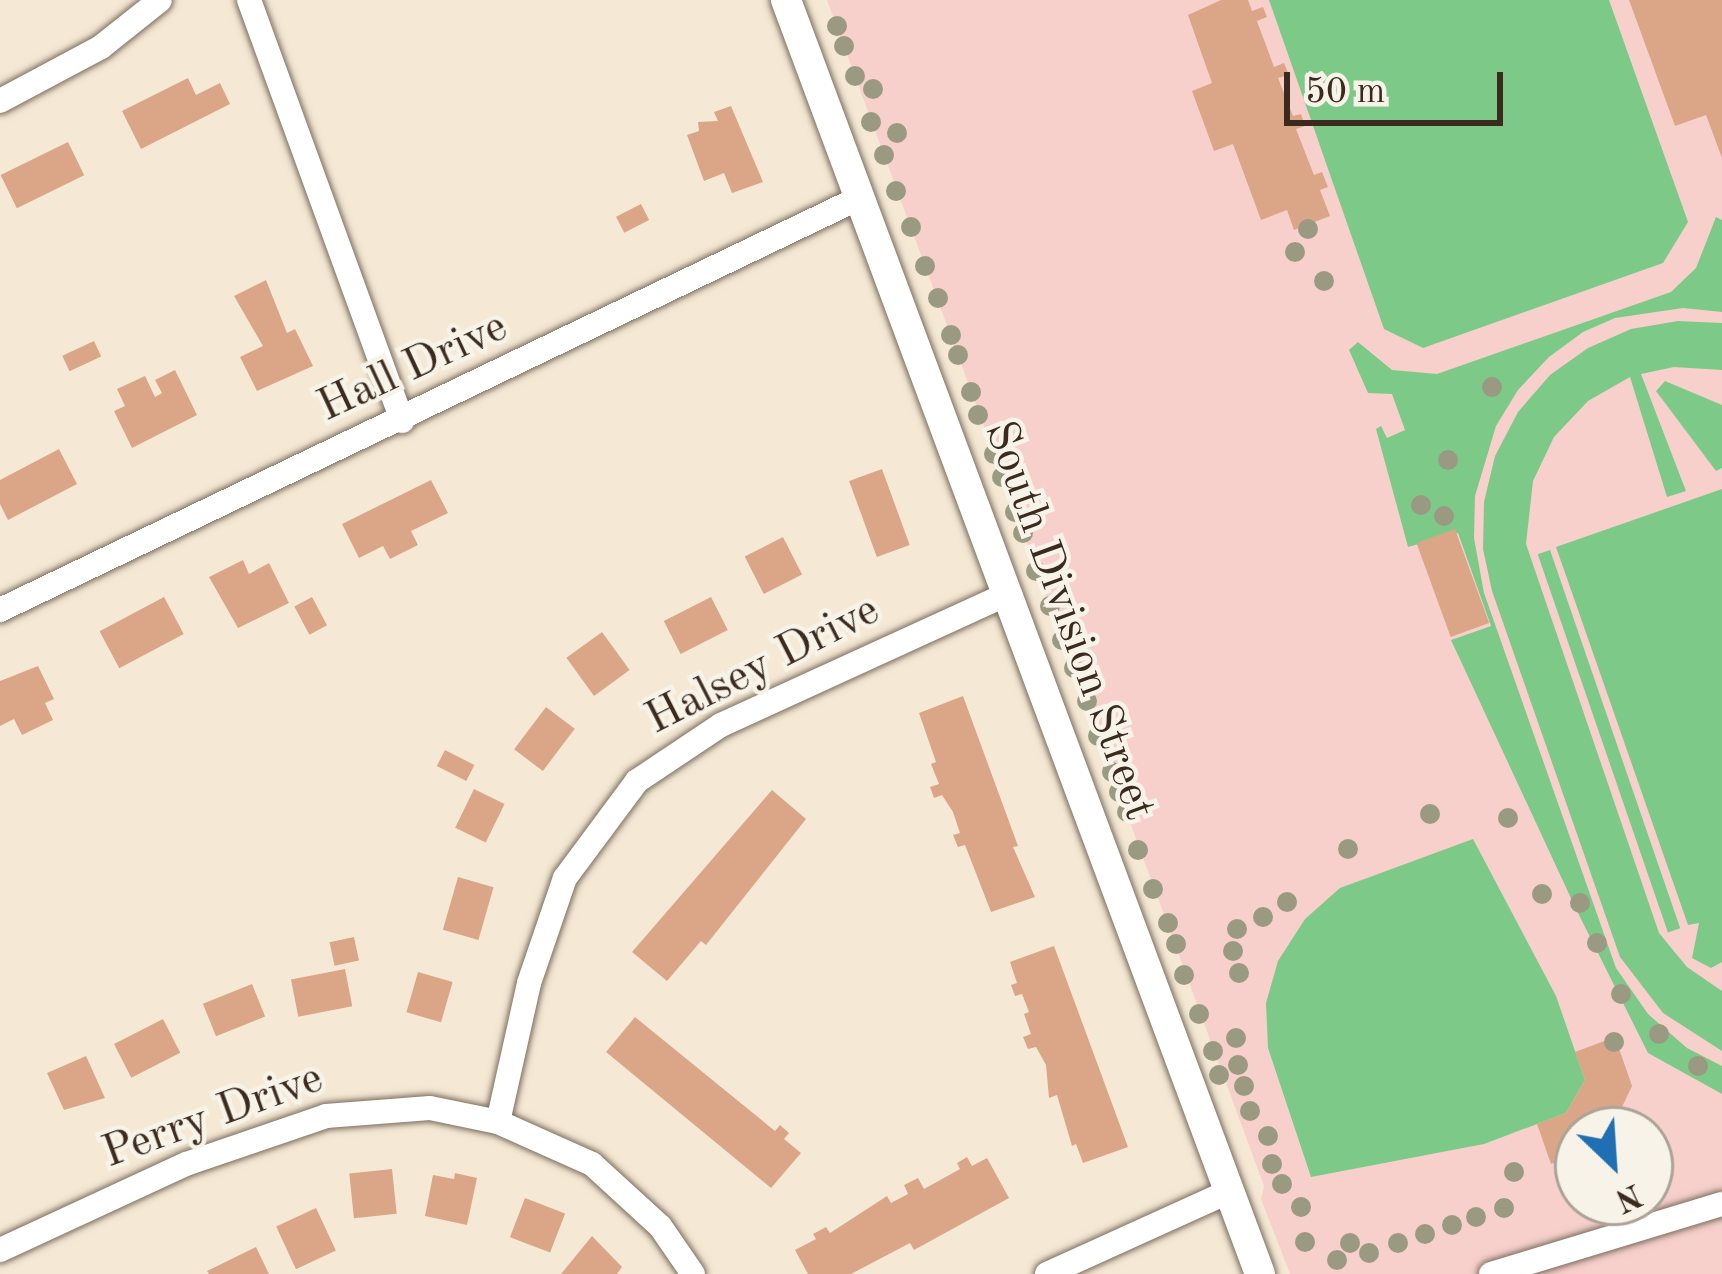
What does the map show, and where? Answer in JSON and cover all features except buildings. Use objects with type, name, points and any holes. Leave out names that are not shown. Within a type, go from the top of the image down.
[{"type":"street","points":[[0,100],[101,46],[160,0]]},
{"type":"street","points":[[249,0],[402,422]]},
{"type":"street","name":"South Division Street","points":[[786,0],[1260,1274]]},
{"type":"street","name":"Hall Drive","points":[[0,610],[402,422],[859,198]]},
{"type":"street","name":"Halsey Drive","points":[[498,1122],[529,983],[565,878],[637,781],[721,725],[1009,593]]},
{"type":"street","name":"Perry Drive","points":[[0,1250],[185,1164],[326,1116],[430,1108],[498,1122],[592,1164],[660,1226],[693,1274]]},
{"type":"street","points":[[1047,1274],[1230,1191]]},
{"type":"street","points":[[1491,1274],[1722,1204]]},
{"type":"shaded area","points":[[827,0],[1722,0],[1722,1274],[1290,1274],[1261,1199],[1264,1186]]},
{"type":"green space","points":[[1269,0],[1609,0],[1688,222],[1663,263],[1423,348],[1384,329]]},
{"type":"green space","points":[[1716,217],[1722,220],[1722,312],[1683,308],[1615,318],[1583,332],[1549,357],[1518,390],[1496,426],[1475,496],[1474,538],[1484,593],[1616,968],[1648,1014],[1687,1048],[1722,1066],[1722,1094],[1648,1053],[1451,640],[1491,626],[1458,533],[1408,547],[1376,429],[1381,426],[1387,438],[1405,430],[1392,394],[1368,393],[1349,350],[1358,342],[1392,370],[1437,374],[1671,292],[1696,268]]},
{"type":"green space","points":[[1678,321],[1722,323],[1722,370],[1674,367],[1641,374],[1686,491],[1667,497],[1630,377],[1588,401],[1554,437],[1533,481],[1526,544],[1659,933],[1687,967],[1722,991],[1722,1051],[1663,1013],[1620,957],[1492,591],[1483,549],[1484,502],[1495,456],[1518,412],[1550,375],[1588,348],[1631,329]]},
{"type":"green space","points":[[1665,381],[1722,405],[1722,468],[1716,471],[1656,391]]},
{"type":"green space","points":[[1722,489],[1722,962],[1711,968],[1692,958],[1699,923],[1688,925],[1556,547]]},
{"type":"green space","points":[[1550,550],[1680,928],[1668,932],[1538,554]]},
{"type":"green space","points":[[1473,839],[1556,996],[1585,1080],[1570,1106],[1554,1106],[1554,1118],[1484,1144],[1311,1177],[1268,1048],[1266,1003],[1278,961],[1305,919],[1340,888]]}]
